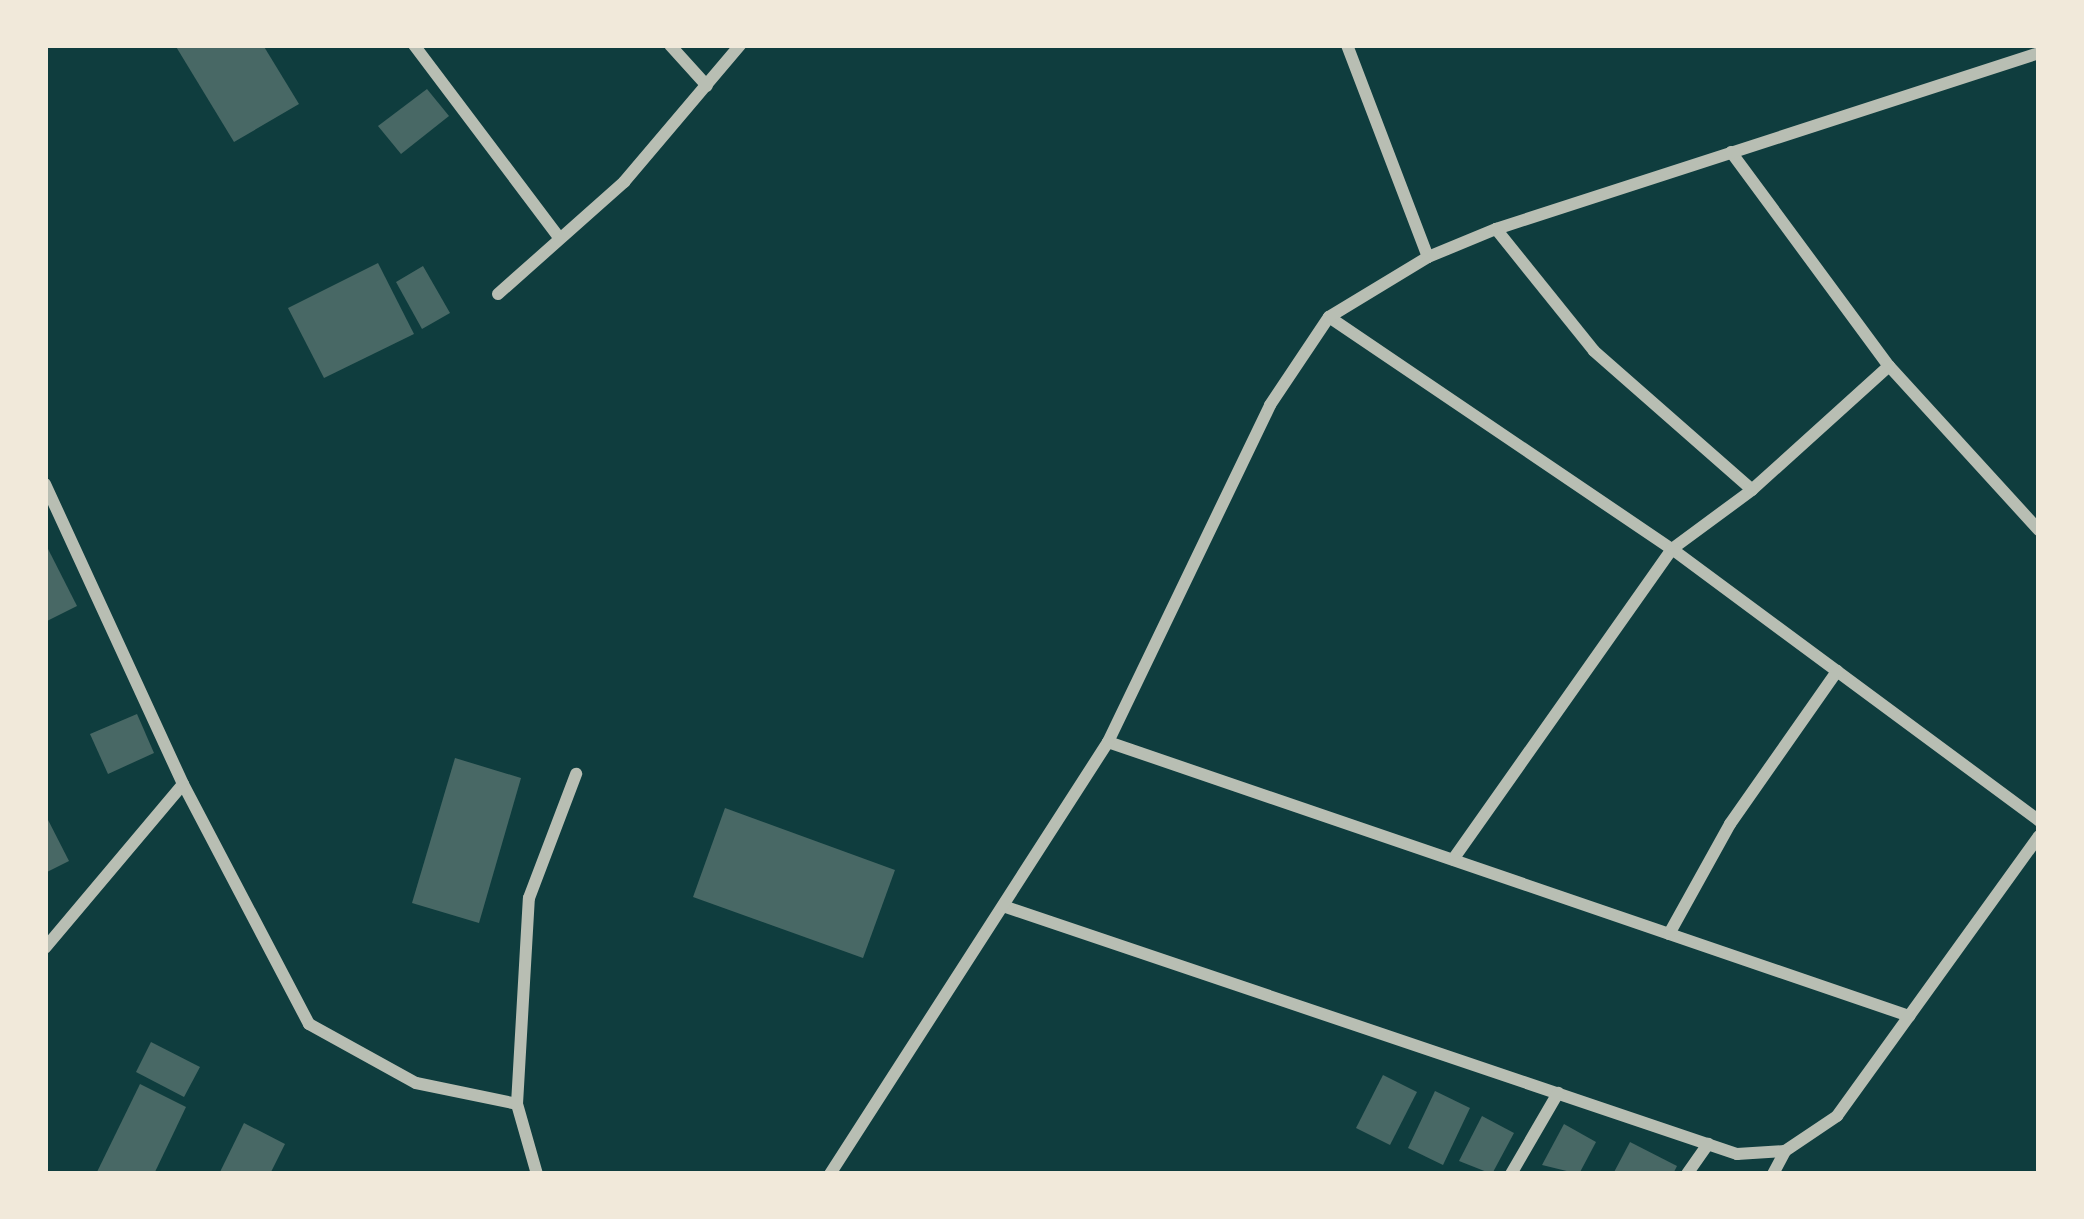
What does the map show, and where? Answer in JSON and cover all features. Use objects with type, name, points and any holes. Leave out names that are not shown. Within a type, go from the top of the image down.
[{"type":"street","points":[[414,45],[557,235]]},
{"type":"street","points":[[670,45],[707,86]]},
{"type":"street","points":[[498,294],[557,235],[624,182],[740,45]]},
{"type":"street","points":[[1347,45],[1428,256]]},
{"type":"street","points":[[830,1174],[1108,742],[1270,405],[1330,317],[1428,256],[1496,229],[2039,53]]},
{"type":"street","points":[[1731,152],[1889,366],[2039,530]]},
{"type":"street","points":[[1496,229],[1594,351],[1752,490]]},
{"type":"street","points":[[1330,317],[1672,549],[2039,821]]},
{"type":"street","points":[[1453,859],[1672,549],[1752,490],[1889,366]]},
{"type":"street","points":[[45,484],[183,784],[309,1024],[416,1083],[518,1104]]},
{"type":"street","points":[[1669,934],[1730,824],[1837,671]]},
{"type":"street","points":[[1108,742],[1909,1016]]},
{"type":"street","points":[[537,1174],[518,1104],[529,898],[576,774]]},
{"type":"street","points":[[45,948],[183,784]]},
{"type":"street","points":[[1773,1174],[1785,1151],[1837,1116],[2039,836]]},
{"type":"street","points":[[1003,906],[1737,1154],[1785,1151]]},
{"type":"street","points":[[1511,1174],[1558,1094]]},
{"type":"street","points":[[1687,1174],[1708,1144]]},
{"type":"building","points":[[175,45],[263,45],[299,104],[234,142]]},
{"type":"building","points":[[427,89],[449,116],[401,154],[378,126]]},
{"type":"building","points":[[378,263],[414,334],[324,378],[288,308]]},
{"type":"building","points":[[423,266],[450,313],[422,329],[396,282]]},
{"type":"building","points":[[45,543],[77,606],[45,622]]},
{"type":"building","points":[[137,714],[154,753],[108,774],[90,734]]},
{"type":"building","points":[[455,758],[521,778],[479,923],[412,903]]},
{"type":"building","points":[[725,808],[895,870],[863,958],[693,897]]},
{"type":"building","points":[[45,814],[69,861],[45,873]]},
{"type":"building","points":[[151,1042],[200,1067],[184,1097],[136,1072]]},
{"type":"building","points":[[1383,1075],[1417,1092],[1390,1145],[1356,1128]]},
{"type":"building","points":[[140,1084],[186,1107],[154,1174],[96,1174]]},
{"type":"building","points":[[1435,1091],[1470,1108],[1443,1165],[1408,1148]]},
{"type":"building","points":[[1482,1116],[1514,1133],[1492,1174],[1459,1161]]},
{"type":"building","points":[[244,1123],[285,1144],[270,1174],[219,1174]]},
{"type":"building","points":[[1564,1124],[1596,1142],[1579,1174],[1542,1165]]},
{"type":"building","points":[[1630,1142],[1677,1166],[1673,1174],[1613,1174]]}]
